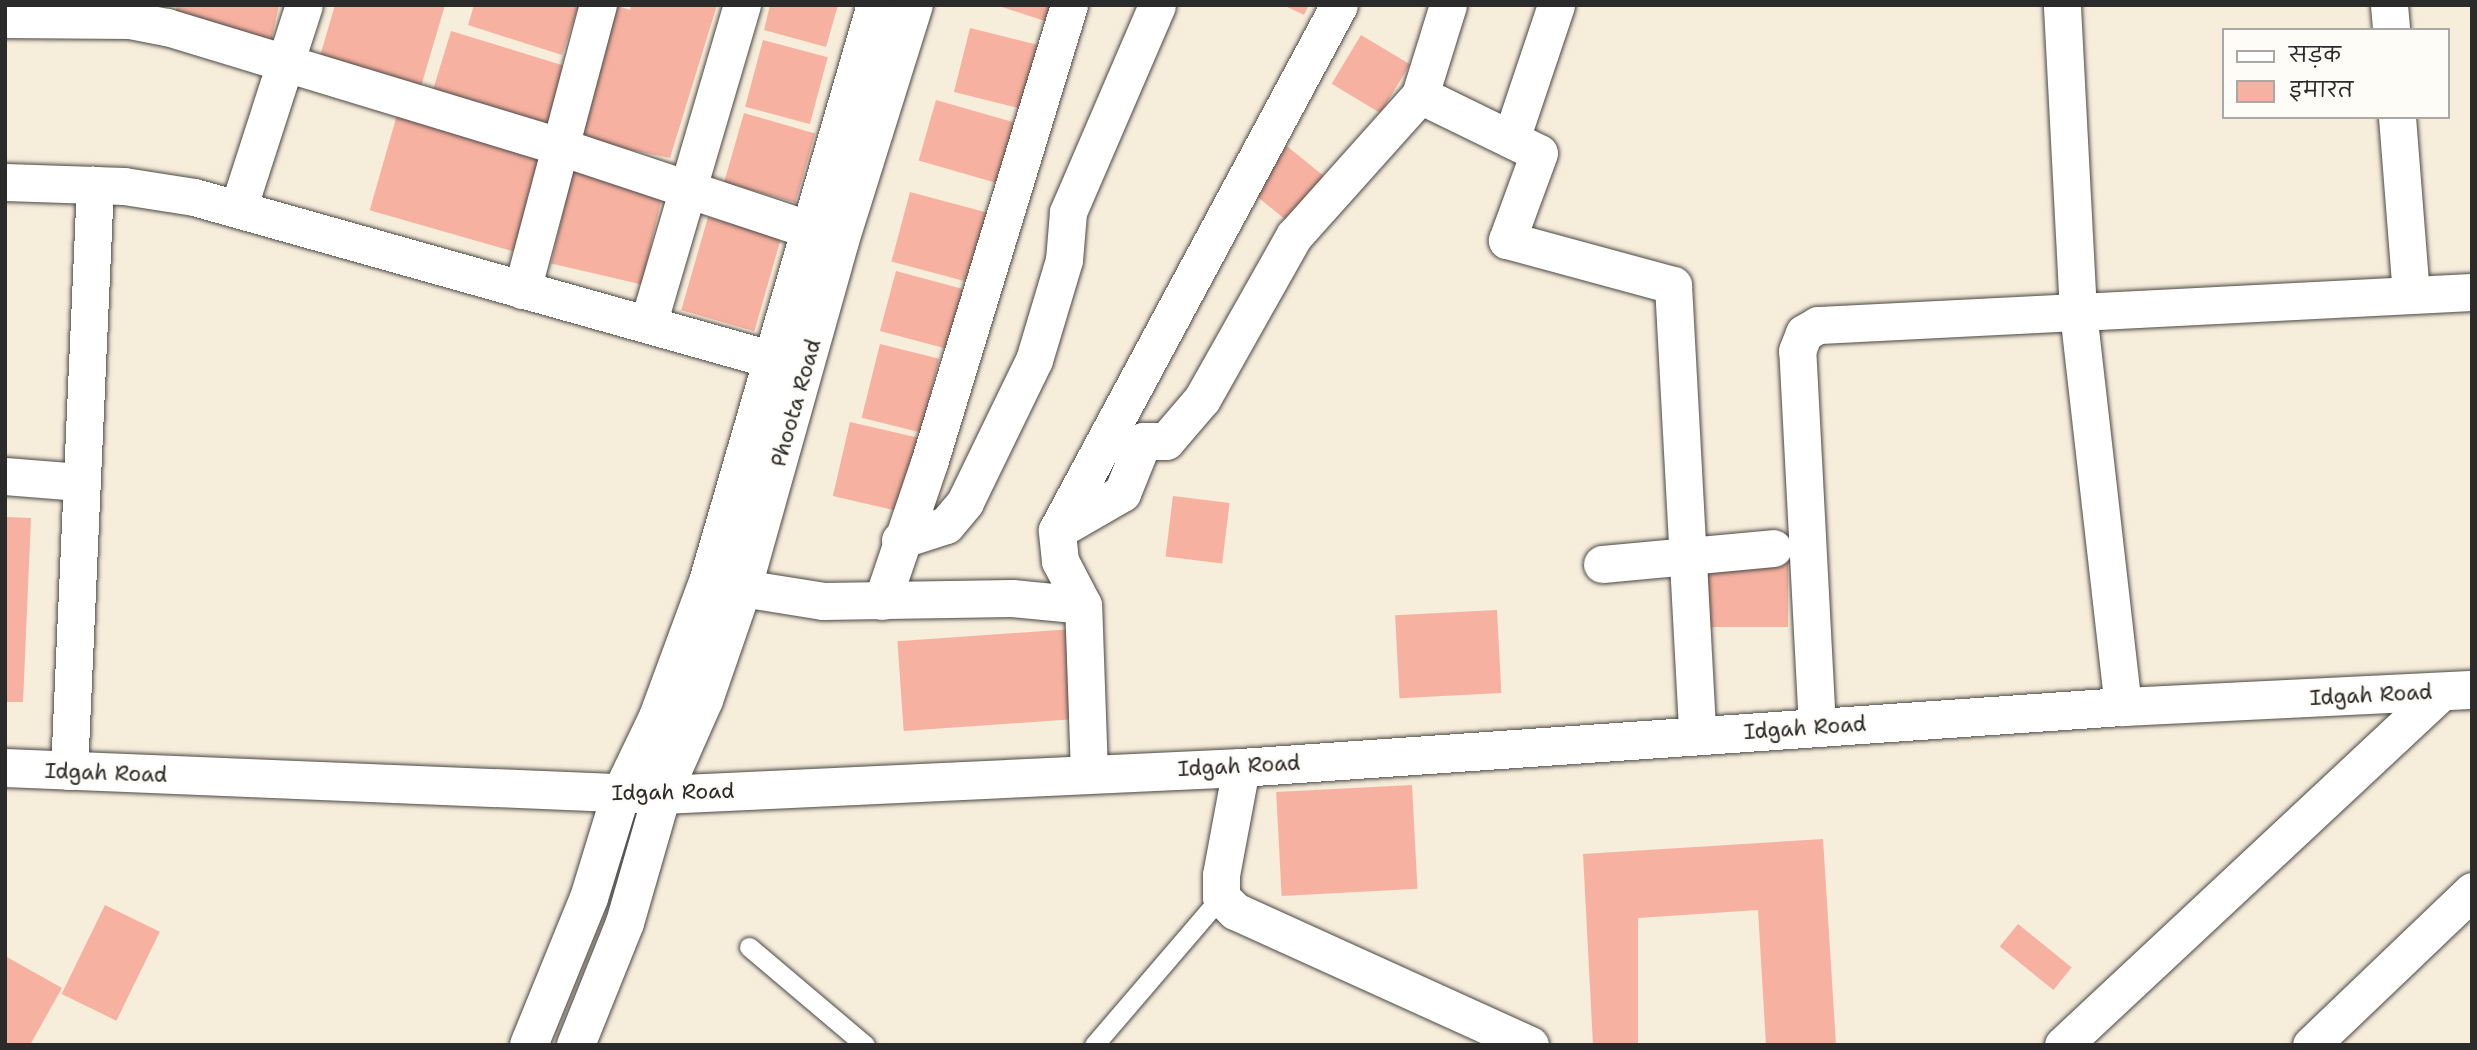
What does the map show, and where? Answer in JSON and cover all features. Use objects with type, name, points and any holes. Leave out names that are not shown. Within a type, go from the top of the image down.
[{"type":"street","points":[[238,209],[304,5]]},
{"type":"street","points":[[522,289],[558,146],[598,5]]},
{"type":"street","points":[[648,324],[690,190],[742,5]]},
{"type":"street","name":"Phoota Road","points":[[789,363],[810,230],[876,5]]},
{"type":"street","name":"Phoota Road","points":[[576,1045],[625,923],[662,796],[704,700],[725,586],[789,363],[840,241],[914,5]]},
{"type":"street","points":[[882,601],[929,463],[1069,5]]},
{"type":"street","points":[[901,540],[946,525],[965,502],[1034,360],[1063,260],[1068,212],[1157,5]]},
{"type":"street","points":[[1089,773],[1083,605],[1060,561],[1057,530],[1339,5]]},
{"type":"street","points":[[1057,530],[1122,493],[1143,441],[1167,441],[1193,410],[1294,236],[1420,95],[1448,5]]},
{"type":"street","points":[[1511,139],[1556,5]]},
{"type":"street","points":[[2062,5],[2078,312],[2123,707]]},
{"type":"street","points":[[2389,5],[2391,28]]},
{"type":"street","points":[[5,19],[146,22],[284,66],[558,146],[810,230]]},
{"type":"street","points":[[1420,95],[1539,153],[1507,240],[1674,285],[1697,735]]},
{"type":"street","points":[[2398,119],[2411,294]]},
{"type":"street","points":[[5,182],[95,185],[171,192],[789,363]]},
{"type":"street","points":[[69,771],[95,185]]},
{"type":"street","points":[[1817,727],[1797,351],[1804,333],[1818,325],[2472,292]]},
{"type":"street","points":[[5,476],[80,482]]},
{"type":"street","points":[[1602,564],[1773,548]]},
{"type":"street","points":[[725,586],[822,601],[1012,598],[1083,605]]},
{"type":"street","name":"Phoota Road","points":[[529,1045],[589,898],[621,794],[725,586]]},
{"type":"street","points":[[2063,1045],[2456,691]]},
{"type":"street","name":"Idgah Road","points":[[5,768],[662,796],[1089,773],[1241,768],[2123,707],[2456,691]]},
{"type":"street","points":[[1241,768],[1221,875],[1221,897],[1235,911],[1530,1045]]},
{"type":"street","points":[[2311,1045],[2472,891]]},
{"type":"lane","points":[[1094,1045],[1221,897]]},
{"type":"lane","points":[[749,947],[865,1045]]},
{"type":"building","points":[[177,5],[279,5],[270,46],[173,24]]},
{"type":"building","points":[[335,5],[445,5],[417,100],[316,70]]},
{"type":"building","points":[[474,5],[579,5],[562,55],[468,25]]},
{"type":"building","points":[[631,5],[717,5],[670,158],[576,139],[618,6],[630,10]]},
{"type":"building","points":[[770,5],[838,5],[826,47],[764,30]]},
{"type":"building","points":[[996,5],[1053,5],[1048,22]]},
{"type":"building","points":[[1283,5],[1309,5],[1304,15]]},
{"type":"building","points":[[970,28],[1049,48],[1033,112],[954,92]]},
{"type":"building","points":[[451,31],[567,66],[544,140],[428,105]]},
{"type":"building","points":[[1361,35],[1410,64],[1381,113],[1332,84]]},
{"type":"building","points":[[763,40],[828,57],[810,124],[745,107]]},
{"type":"building","points":[[936,100],[1024,125],[1007,186],[919,161]]},
{"type":"building","points":[[744,113],[815,133],[795,203],[724,182]]},
{"type":"building","points":[[397,115],[544,157],[517,252],[370,210]]},
{"type":"building","points":[[1283,143],[1330,181],[1293,226],[1246,188]]},
{"type":"building","points":[[573,169],[664,190],[642,284],[551,264]]},
{"type":"building","points":[[910,192],[998,216],[979,285],[891,262]]},
{"type":"building","points":[[708,217],[781,238],[754,331],[681,310]]},
{"type":"building","points":[[896,271],[967,290],[950,350],[880,331]]},
{"type":"building","points":[[880,344],[939,359],[921,432],[862,418]]},
{"type":"building","points":[[850,422],[917,438],[900,512],[833,496]]},
{"type":"building","points":[[1173,496],[1230,503],[1222,563],[1166,557]]},
{"type":"building","points":[[5,517],[31,518],[23,702],[5,702]]},
{"type":"building","points":[[1707,563],[1788,563],[1788,627],[1707,627]]},
{"type":"building","points":[[1497,610],[1501,693],[1399,698],[1395,615]]},
{"type":"building","points":[[1073,629],[1079,719],[904,731],[897,641]]},
{"type":"building","points":[[1412,785],[1417,889],[1282,896],[1276,792]]},
{"type":"building","points":[[1823,839],[1836,1045],[1766,1045],[1758,910],[1638,918],[1638,1045],[1593,1045],[1583,854]]},
{"type":"building","points":[[105,905],[160,932],[116,1021],[62,994]]},
{"type":"building","points":[[2018,924],[2072,967],[2053,990],[2000,947]]},
{"type":"building","points":[[5,956],[62,988],[30,1045],[5,1045]]}]
